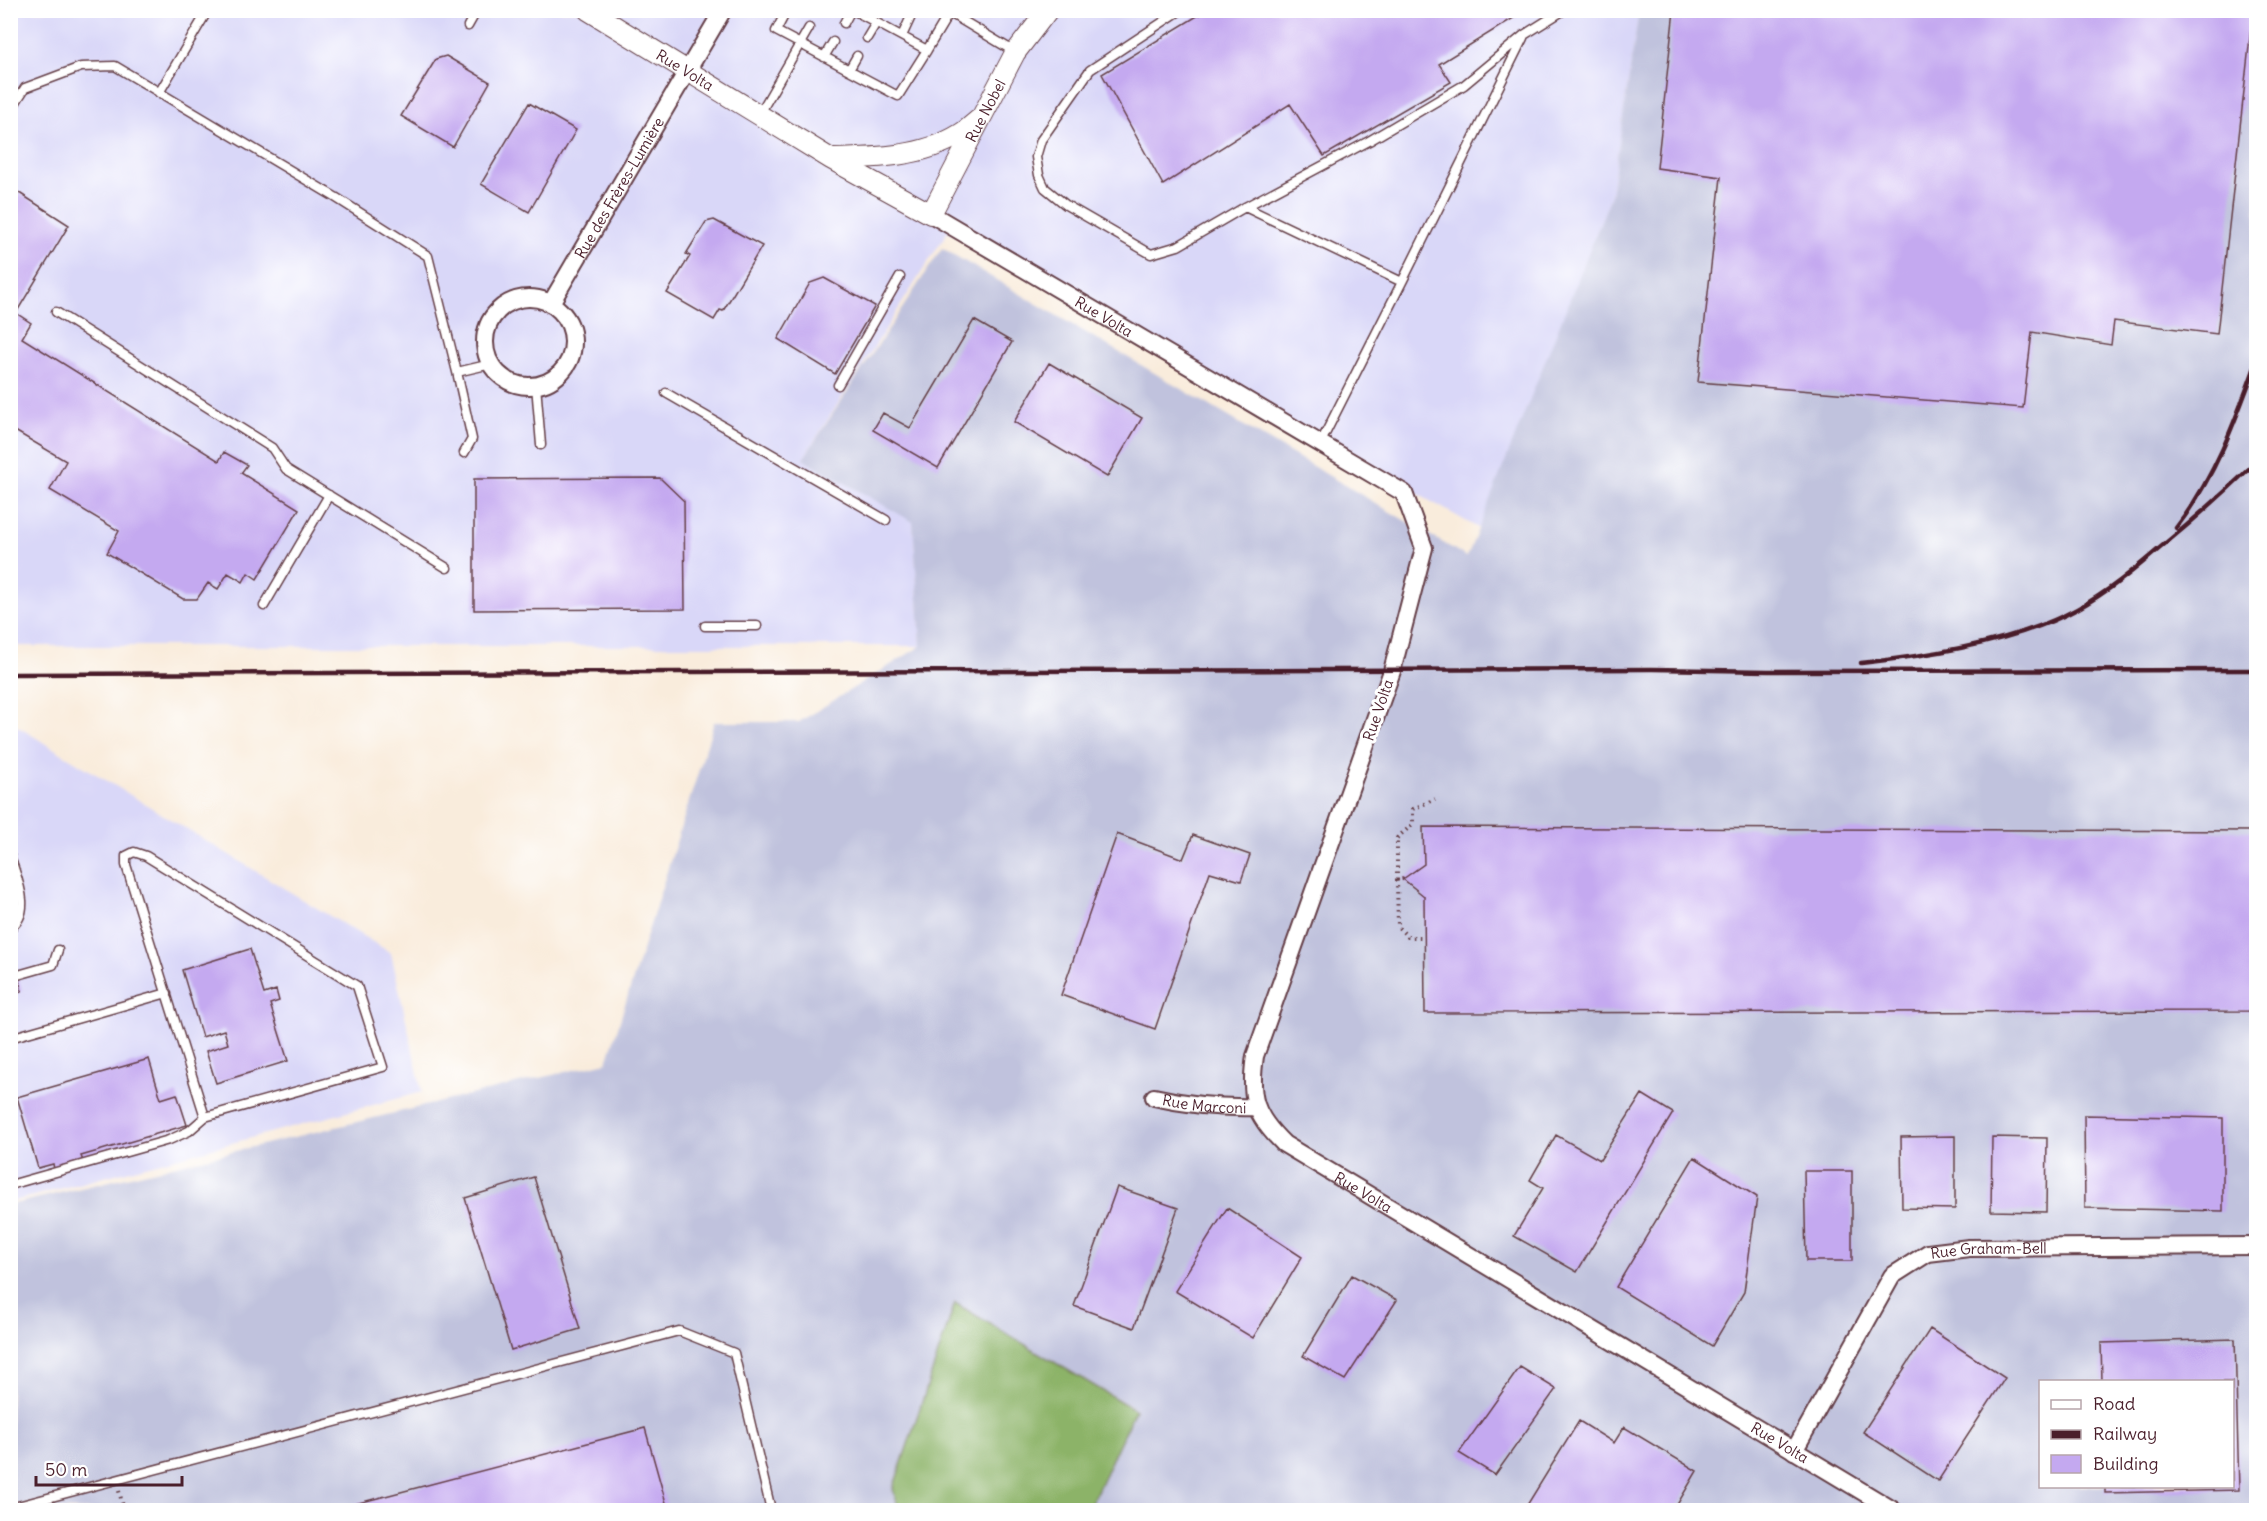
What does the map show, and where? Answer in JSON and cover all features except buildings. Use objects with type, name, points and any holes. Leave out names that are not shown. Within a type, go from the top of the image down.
[{"type":"street","name":"Rue Volta","points":[[588,10],[831,159],[931,214],[1404,494],[1424,548],[1392,671],[1255,1056],[1252,1082],[1256,1107],[1268,1128],[1284,1144],[1893,1510]]},
{"type":"street","name":"Rue des Frères-Lumière","points":[[551,303],[723,10]]},
{"type":"street","name":"Rue Nobel","points":[[931,214],[1015,52],[1048,10]]},
{"type":"street","points":[[831,159],[882,158],[926,148],[960,135],[983,116]]},
{"type":"street","points":[[521,298],[536,298],[551,303],[562,312],[570,324],[573,352],[567,366],[545,384],[516,385],[503,378],[486,355],[485,340],[488,325],[507,303],[521,298]]},
{"type":"street","name":"Rue Marconi","points":[[1155,1097],[1219,1108],[1256,1107]]},
{"type":"street","name":"Rue Graham-Bell","points":[[1794,1451],[1892,1276],[1928,1253],[1969,1248],[2256,1246]]},
{"type":"lane","points":[[159,93],[208,10]]},
{"type":"lane","points":[[468,26],[477,10]]},
{"type":"lane","points":[[787,10],[776,31],[898,96],[951,12],[1015,52]]},
{"type":"lane","points":[[843,23],[852,10],[927,50]]},
{"type":"lane","points":[[902,36],[914,10]]},
{"type":"lane","points":[[1181,10],[1090,70],[1041,140],[1036,157],[1045,188],[1066,206],[1151,254],[1178,246],[1245,207],[1370,141],[1464,85],[1524,35],[1564,10]]},
{"type":"lane","points":[[867,38],[876,23]]},
{"type":"lane","points":[[759,116],[809,28]]},
{"type":"lane","points":[[1320,444],[1524,35]]},
{"type":"lane","points":[[824,57],[833,42]]},
{"type":"lane","points":[[849,70],[857,56]]},
{"type":"lane","points":[[10,111],[25,88],[81,67],[115,66],[335,197],[428,256],[472,439],[464,453]]},
{"type":"lane","points":[[1245,207],[1401,282]]},
{"type":"lane","points":[[838,385],[900,277]]},
{"type":"lane","points":[[56,312],[272,448],[286,469],[447,568]]},
{"type":"lane","points":[[457,372],[491,364]]},
{"type":"lane","points":[[536,386],[541,445]]},
{"type":"lane","points":[[666,393],[886,520]]},
{"type":"lane","points":[[264,606],[329,495]]},
{"type":"lane","points":[[705,626],[757,626]]},
{"type":"lane","points":[[10,1185],[170,1140],[189,1131],[205,1117],[383,1067],[357,986],[146,856],[134,852],[126,856],[126,865],[205,1117]]},
{"type":"lane","points":[[10,856],[23,899],[22,915],[10,928]]},
{"type":"lane","points":[[10,917],[22,915]]},
{"type":"lane","points":[[18,975],[53,965],[58,950]]},
{"type":"lane","points":[[10,1038],[167,993]]},
{"type":"lane","points":[[10,1508],[679,1331],[734,1353],[771,1510]]},
{"type":"path","points":[[1424,937],[1408,937],[1398,927],[1397,838],[1413,824],[1413,809],[1435,799]]},
{"type":"path","points":[[1397,880],[1403,879]]},
{"type":"shaded area","points":[[11,11],[1639,11],[1611,196],[1480,529],[948,231],[803,459],[913,521],[921,646],[11,646]]},
{"type":"shaded area","points":[[1639,11],[2256,11],[2256,1510],[1088,1510],[1135,1409],[955,1303],[893,1489],[899,1510],[11,1510],[10,1205],[607,1062],[714,722],[799,722],[921,646],[913,522],[803,459],[942,248],[1467,557],[1611,196]]},
{"type":"shaded area","points":[[10,722],[391,953],[422,1092],[11,1202]]},
{"type":"green space","points":[[955,1303],[1135,1410],[1088,1510],[899,1510],[893,1489]]},
{"type":"railway","points":[[2176,528],[2202,490],[2212,470],[2256,364]]},
{"type":"railway","points":[[1861,663],[1972,646],[2053,621],[2077,609],[2110,588],[2141,564],[2256,462]]},
{"type":"railway","points":[[10,674],[1652,669],[1768,671],[2256,670]]}]
